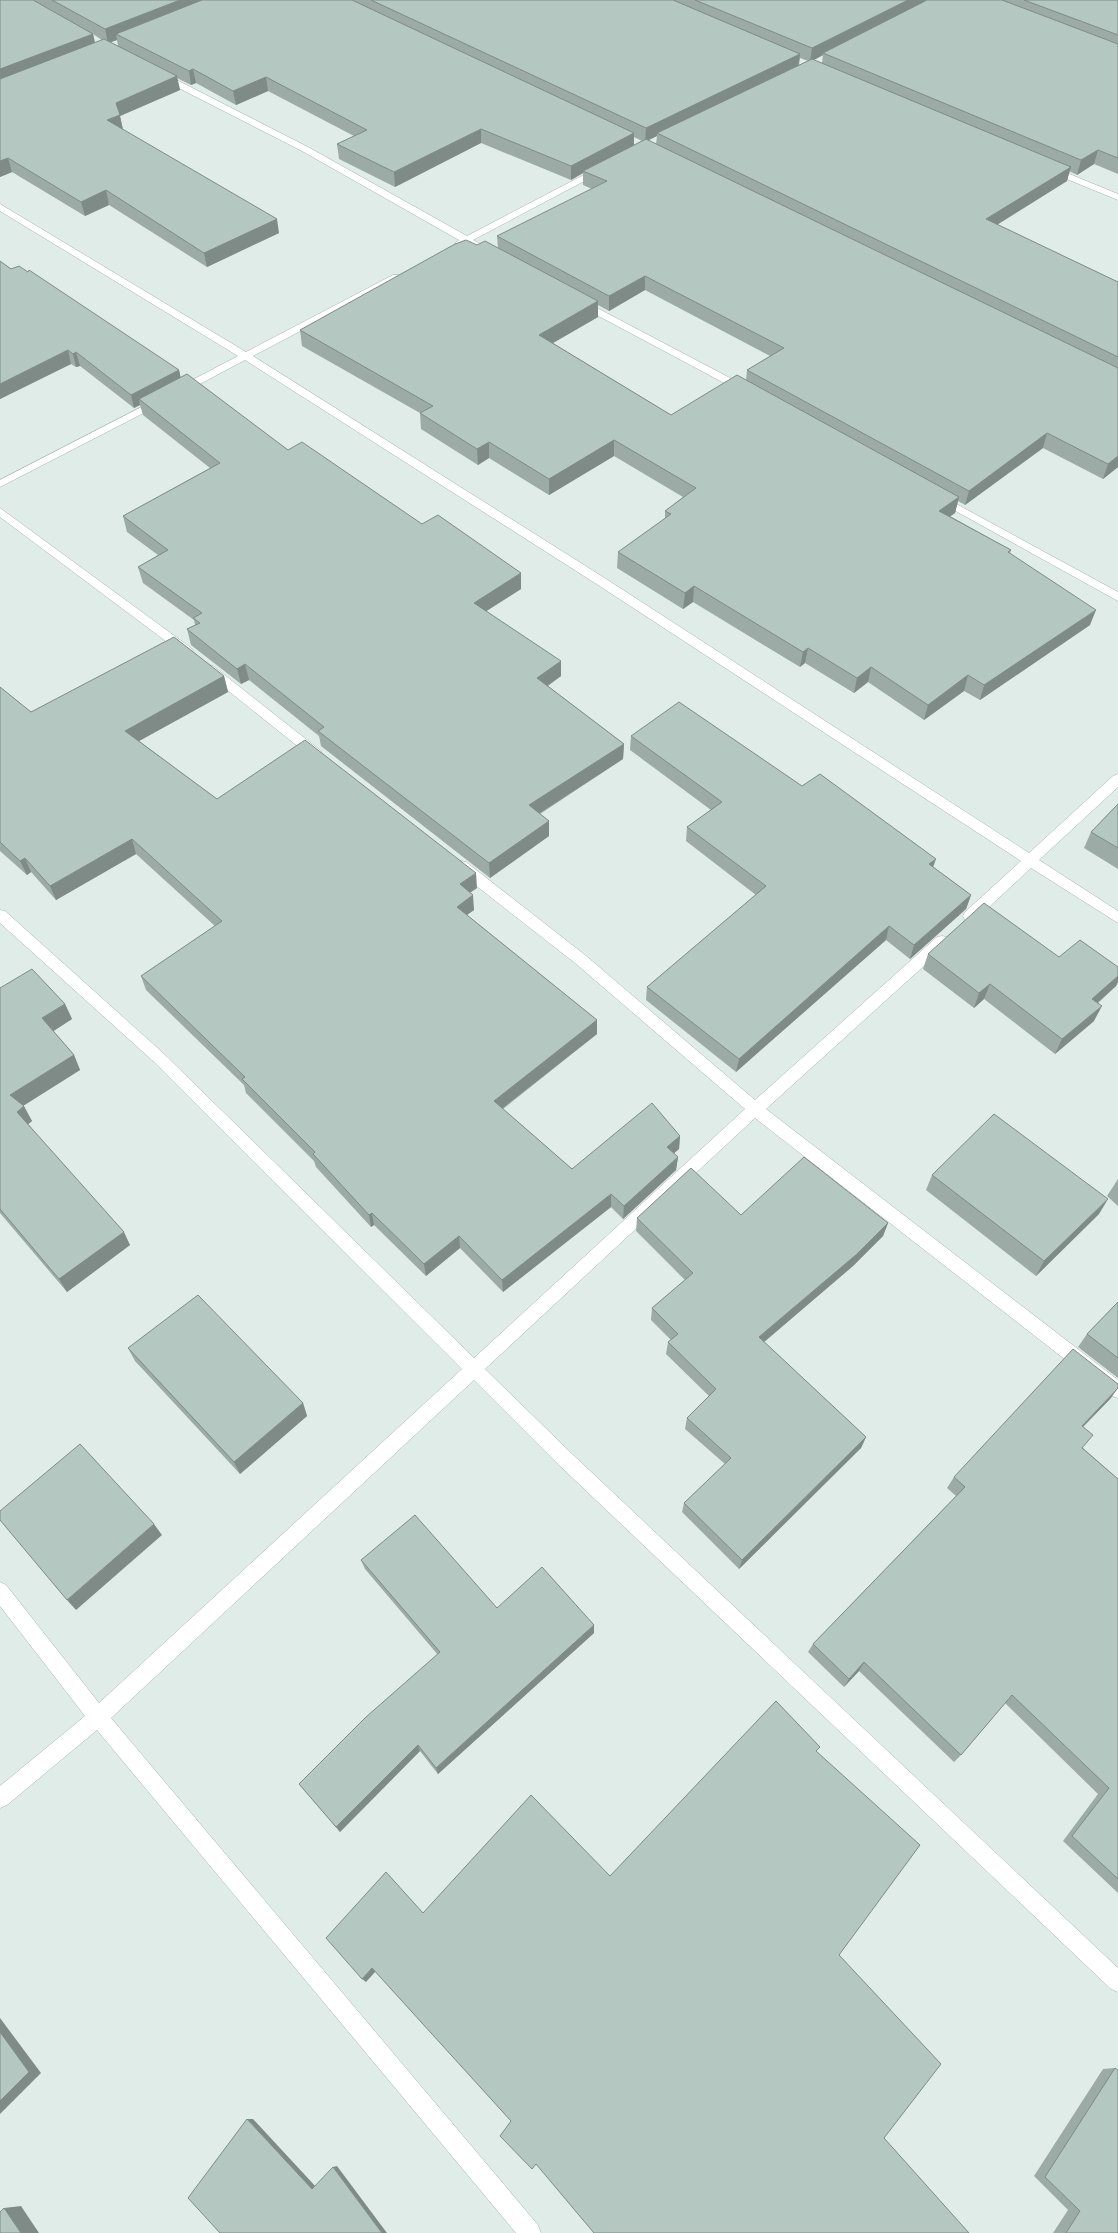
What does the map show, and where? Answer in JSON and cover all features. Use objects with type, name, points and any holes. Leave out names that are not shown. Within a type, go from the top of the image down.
[{"type":"street","points":[[154,72],[305,149],[492,254]]},
{"type":"street","points":[[449,249],[611,164]]},
{"type":"street","points":[[1045,167],[1118,197]]},
{"type":"street","points":[[0,207],[246,356],[607,586],[1118,918]]},
{"type":"street","points":[[0,484],[406,272]]},
{"type":"street","points":[[569,296],[751,394]]},
{"type":"street","points":[[930,493],[1118,597]]},
{"type":"street","points":[[0,512],[154,625],[326,761]]},
{"type":"street","points":[[0,1798],[98,1717],[755,1109],[1030,862],[1118,780]]},
{"type":"street","points":[[449,857],[580,959],[755,1109],[1118,1390]]},
{"type":"street","points":[[0,915],[157,1056],[565,1459],[1118,1982]]},
{"type":"street","points":[[0,1591],[98,1717],[530,2233]]},
{"type":"building","points":[[0,0],[33,0],[93,34],[0,69]]},
{"type":"building","points":[[52,0],[180,0],[105,29]]},
{"type":"building","points":[[202,0],[352,0],[634,133],[571,166],[481,129],[394,172],[337,144],[367,130],[266,77],[233,91],[193,69],[189,71],[116,34]]},
{"type":"building","points":[[371,0],[673,0],[800,54],[646,128]]},
{"type":"building","points":[[695,0],[908,0],[812,48]]},
{"type":"building","points":[[927,0],[1002,0],[1118,44],[1118,158],[1098,150],[1081,160],[823,53]]},
{"type":"building","points":[[1024,0],[1118,0],[1118,35]]},
{"type":"building","points":[[104,39],[177,76],[116,103],[120,115],[107,120],[277,219],[204,253],[106,190],[81,202],[8,158],[0,161],[0,79]]},
{"type":"building","points":[[812,59],[1071,167],[986,219],[1118,282],[1118,357],[657,133]]},
{"type":"building","points":[[646,139],[1118,368],[1118,456],[1108,464],[1047,433],[969,491],[747,370],[784,348],[645,276],[609,296],[497,236],[607,181],[583,171]]},
{"type":"building","points":[[466,240],[477,245],[485,241],[598,301],[539,335],[671,415],[737,375],[959,497],[939,511],[1011,550],[1008,552],[1096,610],[984,685],[968,675],[928,705],[871,667],[857,678],[808,648],[803,652],[694,586],[685,593],[618,552],[671,514],[665,511],[696,488],[614,440],[549,479],[489,442],[477,449],[420,413],[433,406],[300,330],[455,244]]},
{"type":"building","points":[[0,261],[11,269],[19,266],[28,272],[29,270],[179,370],[131,395],[76,352],[73,354],[68,350],[0,384]]},
{"type":"building","points":[[187,374],[288,450],[302,442],[422,524],[438,515],[521,573],[474,603],[561,661],[537,678],[624,744],[529,805],[549,821],[489,863],[318,731],[324,727],[245,664],[237,669],[187,629],[200,623],[193,618],[202,613],[138,567],[168,550],[123,516],[220,463],[139,399]]},
{"type":"building","points":[[174,637],[224,676],[125,731],[217,799],[305,740],[476,873],[460,884],[473,895],[457,907],[597,1020],[494,1101],[572,1169],[652,1103],[680,1136],[667,1147],[678,1157],[624,1206],[611,1194],[502,1280],[459,1236],[424,1264],[372,1213],[369,1215],[313,1154],[315,1152],[242,1079],[245,1077],[141,976],[222,921],[132,839],[50,886],[25,858],[20,861],[0,842],[0,687],[31,712]]},
{"type":"building","points":[[679,702],[802,786],[820,774],[936,859],[929,864],[971,895],[914,945],[889,926],[739,1059],[647,987],[766,886],[687,827],[722,802],[631,736]]},
{"type":"building","points":[[1118,804],[1118,848],[1091,832]]},
{"type":"building","points":[[984,903],[1059,957],[1080,940],[1118,967],[1118,976],[1092,999],[1102,1006],[1062,1039],[990,984],[979,993],[928,954]]},
{"type":"building","points":[[32,969],[65,1004],[42,1018],[74,1055],[10,1095],[24,1106],[17,1112],[124,1232],[59,1279],[0,1209],[0,988]]},
{"type":"building","points":[[994,1114],[1108,1199],[1044,1261],[932,1175]]},
{"type":"building","points":[[804,1157],[888,1223],[857,1254],[759,1337],[866,1437],[742,1560],[684,1503],[731,1458],[687,1418],[716,1389],[668,1342],[678,1334],[652,1308],[693,1273],[637,1218],[691,1168],[741,1215]]},
{"type":"building","points":[[198,1295],[303,1403],[234,1462],[128,1348]]},
{"type":"building","points":[[1118,1302],[1118,1358],[1087,1334]]},
{"type":"building","points":[[1073,1349],[1118,1384],[1118,1388],[1082,1426],[1093,1435],[1082,1448],[1118,1479],[1118,1879],[1072,1836],[1109,1788],[1012,1695],[961,1755],[864,1662],[849,1679],[813,1644],[965,1487],[954,1477]]},
{"type":"building","points":[[80,1444],[154,1524],[67,1600],[0,1520],[0,1511]]},
{"type":"building","points":[[415,1515],[497,1608],[542,1567],[594,1625],[436,1768],[418,1745],[336,1827],[299,1784],[366,1717],[440,1652],[361,1560]]},
{"type":"building","points":[[776,1701],[820,1747],[816,1751],[920,1845],[839,1955],[941,2064],[884,2138],[969,2233],[594,2233],[536,2164],[532,2169],[500,2136],[511,2121],[372,1968],[362,1979],[326,1938],[386,1872],[423,1913],[531,1795],[610,1876]]},
{"type":"building","points":[[0,2032],[29,2072],[0,2101]]},
{"type":"building","points":[[1115,2068],[1118,2070],[1118,2233],[1066,2233],[1080,2211],[1045,2177]]},
{"type":"building","points":[[247,2119],[312,2189],[333,2167],[382,2233],[220,2233],[188,2198]]},
{"type":"building","points":[[4,2208],[21,2233],[0,2233],[0,2212]]}]
